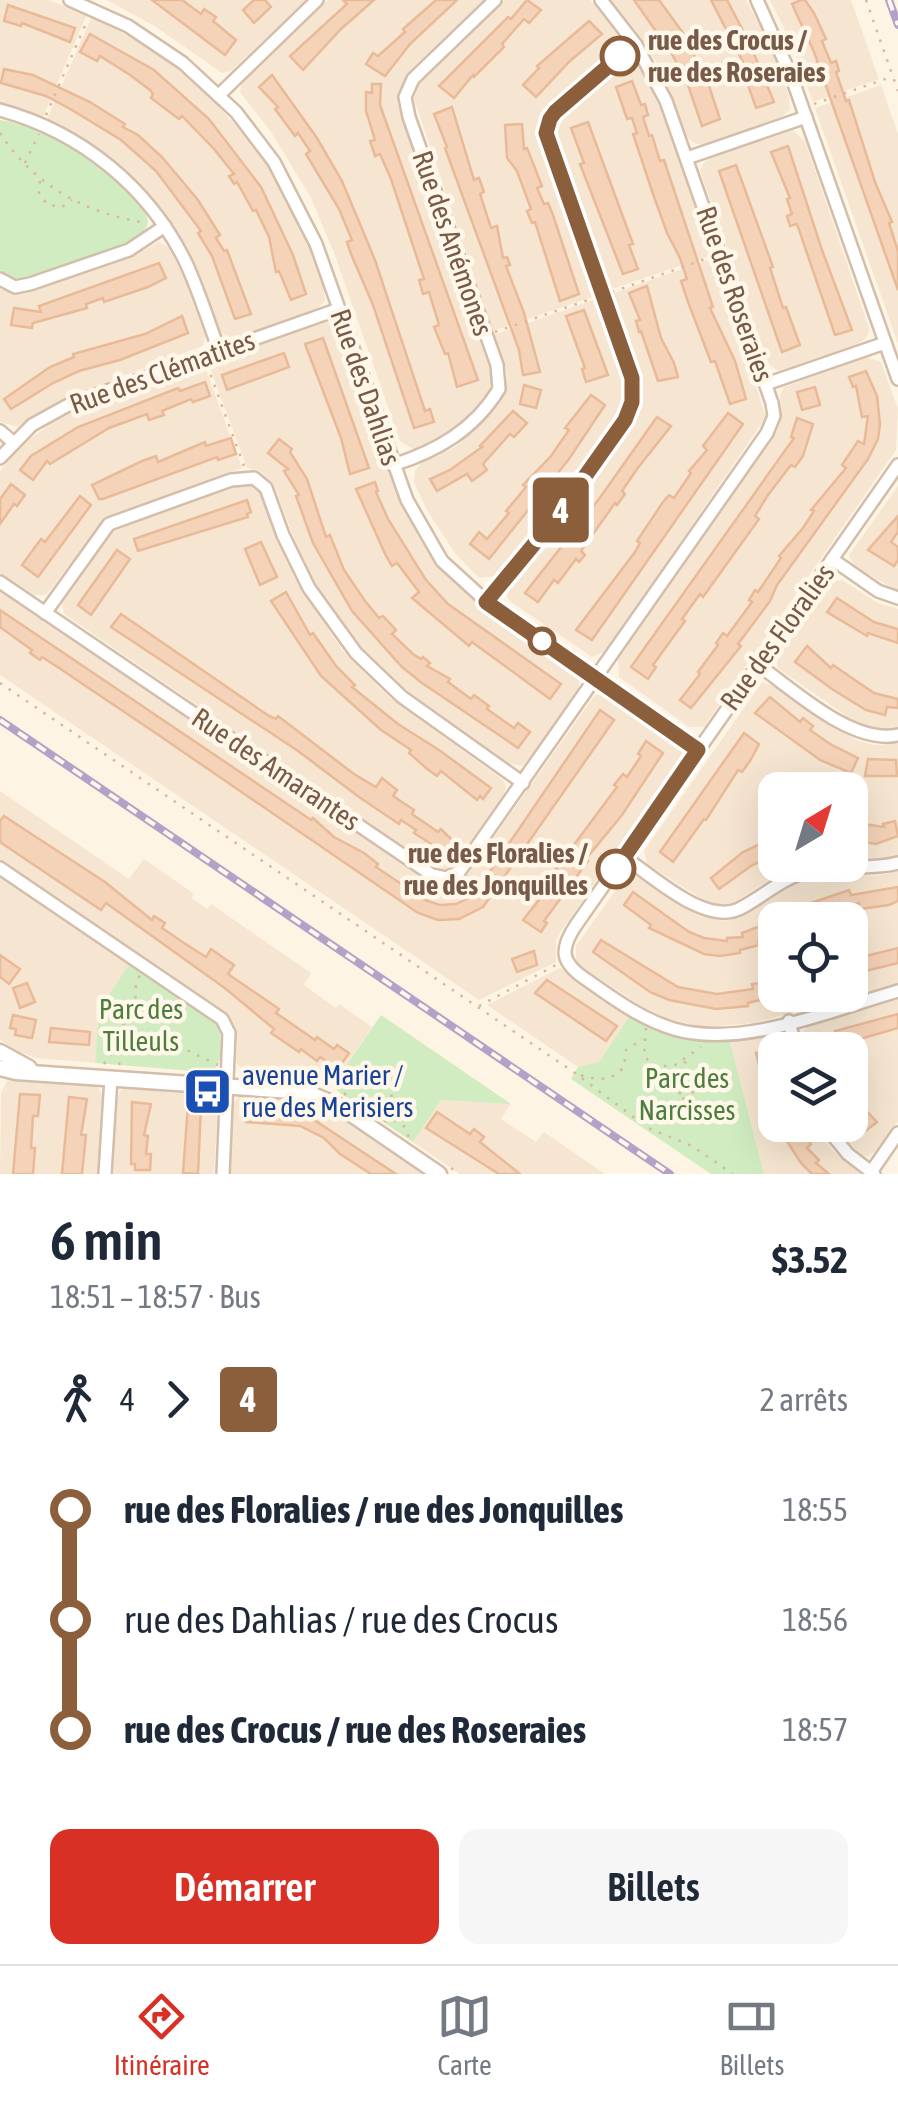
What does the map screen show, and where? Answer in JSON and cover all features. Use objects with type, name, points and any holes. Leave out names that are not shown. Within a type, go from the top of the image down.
[{"type":"street","name":"Rue des Dahlias","points":[[70,0],[156,43],[218,94],[246,124],[285,180],[312,232],[393,464],[411,510],[431,545],[462,582],[486,602],[698,750]]},
{"type":"street","points":[[218,94],[317,0]]},
{"type":"street","name":"Rue des Anémones","points":[[393,464],[446,445],[499,389],[497,365],[405,97],[416,74],[494,0]]},
{"type":"street","name":"Rue des Roseraies","points":[[595,679],[770,429],[774,412],[662,90],[636,45],[600,0]]},
{"type":"street","points":[[757,0],[806,117],[898,379]]},
{"type":"street","points":[[486,602],[554,520],[625,420],[632,402],[632,378],[546,129],[555,112],[636,45]]},
{"type":"street","points":[[0,110],[51,129],[96,155],[134,188],[165,226],[191,274],[219,350]]},
{"type":"street","points":[[688,158],[806,117]]},
{"type":"street","points":[[0,278],[15,286],[30,284],[129,250],[165,226]]},
{"type":"street","name":"Rue des Clématites","points":[[0,458],[39,420],[70,404],[339,309]]},
{"type":"street","points":[[766,384],[885,343]]},
{"type":"street","points":[[0,431],[13,442]]},
{"type":"street","name":"Rue des Floralies","points":[[561,963],[569,935],[898,466]]},
{"type":"street","points":[[45,613],[109,524],[231,480],[254,478],[266,488],[309,588],[356,653],[402,697],[523,782]]},
{"type":"street","points":[[832,560],[878,591],[898,598]]},
{"type":"street","name":"Rue des Amarantes","points":[[0,582],[437,877],[459,872],[595,679]]},
{"type":"street","points":[[757,664],[852,730],[879,738],[898,736]]},
{"type":"street","points":[[624,858],[699,908],[722,913],[736,910],[778,882],[802,873],[839,866],[880,868],[898,863]]},
{"type":"street","points":[[0,868],[222,1019],[229,1033],[223,1174]]},
{"type":"street","points":[[561,963],[626,1007],[672,1028],[726,1034],[789,1022],[898,991]]},
{"type":"street","points":[[789,1022],[792,1032]]},
{"type":"street","points":[[0,1052],[12,1062],[39,1072]]},
{"type":"street","points":[[106,1174],[112,1069]]},
{"type":"street","points":[[1,1070],[112,1069],[296,1090],[326,1099],[439,1174]]},
{"type":"street","points":[[837,1142],[873,1173],[898,1133]]},
{"type":"path","points":[[866,0],[898,91]]},
{"type":"path","points":[[44,119],[89,16]]},
{"type":"path","points":[[813,105],[893,76]]},
{"type":"path","points":[[25,164],[39,132]]},
{"type":"path","points":[[0,134],[41,180],[72,200],[110,216],[148,223]]},
{"type":"path","points":[[41,180],[37,187],[45,203],[54,208],[64,207],[72,200]]},
{"type":"path","points":[[610,292],[713,256]]},
{"type":"path","points":[[494,333],[596,297]]},
{"type":"path","points":[[206,364],[244,468]]},
{"type":"path","points":[[0,683],[478,1006],[648,1128],[692,1146],[733,1174]]},
{"type":"path","points":[[478,1006],[561,963]]},
{"type":"path","points":[[133,1019],[137,1000],[134,985],[141,974]]},
{"type":"path","points":[[137,1000],[162,1021],[182,1048],[218,1066]]},
{"type":"path","points":[[112,1069],[117,1032],[133,1019],[150,1014]]},
{"type":"path","points":[[647,1026],[644,1056],[651,1066],[664,1068],[685,1060],[705,1042]]},
{"type":"path","points":[[575,1073],[596,1080],[617,1073],[624,1067],[626,1050],[643,1039]]},
{"type":"path","points":[[112,1069],[113,1052]]},
{"type":"path","points":[[685,1060],[686,1077],[696,1100],[678,1098],[686,1077]]},
{"type":"path","points":[[338,1090],[388,1066],[393,1069],[391,1119]]},
{"type":"path","points":[[383,1122],[391,1119]]},
{"type":"path","points":[[391,1119],[406,1128],[408,1139]]},
{"type":"shaded area","points":[[0,0],[49,0],[87,14],[43,117],[0,103]]},
{"type":"shaded area","points":[[107,0],[306,0],[231,71],[222,73],[156,27]]},
{"type":"shaded area","points":[[328,0],[484,0],[409,71],[398,95],[404,125],[493,379],[488,393],[455,428],[433,444],[415,450],[400,441],[311,198],[271,132],[240,92],[242,81]]},
{"type":"shaded area","points":[[505,0],[590,0],[618,33],[620,41],[617,49],[545,112],[539,129],[595,296],[493,331],[414,99],[420,81]]},
{"type":"shaded area","points":[[610,0],[746,0],[770,44],[789,96],[790,110],[781,117],[703,145],[694,143],[688,138],[655,60]]},
{"type":"shaded area","points":[[770,0],[851,0],[879,79],[813,102],[791,42]]},
{"type":"shaded area","points":[[92,16],[160,54],[198,83],[260,153],[295,211],[324,287],[325,301],[317,309],[236,337],[225,336],[188,250],[161,208],[112,158],[47,119]]},
{"type":"shaded area","points":[[628,62],[641,67],[656,97],[712,255],[609,290],[554,130],[558,121]]},
{"type":"shaded area","points":[[881,85],[898,134],[898,344],[815,108]]},
{"type":"shaded area","points":[[793,130],[805,141],[870,331],[856,345],[778,371],[767,363],[700,171],[711,158]]},
{"type":"shaded area","points":[[159,242],[168,247],[184,276],[205,336],[203,346],[66,397],[17,427],[0,422],[0,289],[28,293],[133,256]]},
{"type":"shaded area","points":[[714,258],[766,417],[606,651],[592,657],[511,602],[507,585],[561,523],[637,412],[640,380],[611,294]]},
{"type":"shaded area","points":[[596,299],[626,384],[621,410],[551,511],[496,576],[479,578],[454,552],[428,512],[414,483],[415,471],[420,464],[457,446],[503,398],[507,373],[494,335]]},
{"type":"shaded area","points":[[327,322],[340,333],[400,503],[424,546],[467,595],[580,680],[577,693],[523,766],[507,763],[426,706],[358,645],[314,582],[273,483],[260,471],[247,468],[208,363]]},
{"type":"shaded area","points":[[866,357],[881,362],[898,409],[896,450],[704,727],[689,727],[619,677],[618,659],[776,433],[784,387]]},
{"type":"shaded area","points":[[204,364],[242,468],[107,517],[46,595],[32,595],[0,573],[0,471],[23,444],[63,415]]},
{"type":"shaded area","points":[[244,483],[255,485],[261,493],[298,584],[343,651],[389,697],[503,780],[503,798],[452,869],[442,871],[430,865],[64,614],[65,597],[118,527]]},
{"type":"shaded area","points":[[898,486],[898,591],[855,567],[849,555]]},
{"type":"shaded area","points":[[842,580],[878,603],[898,609],[898,728],[880,731],[862,727],[778,668],[776,660],[832,581]]},
{"type":"shaded area","points":[[0,591],[438,886],[456,884],[468,873],[595,695],[609,696],[674,741],[682,756],[556,939],[556,962],[479,1000],[0,675]]},
{"type":"shaded area","points":[[762,682],[775,686],[856,740],[874,745],[898,744],[898,855],[868,860],[868,772],[758,772],[758,882],[766,882],[734,903],[711,905],[647,864],[644,851]]},
{"type":"shaded area","points":[[0,791],[129,879],[144,859],[193,893],[192,898],[207,909],[211,904],[311,973],[304,985],[372,1027],[332,1086],[295,1075],[245,1071],[236,1063],[237,1033],[228,1014],[0,859]]},
{"type":"shaded area","points":[[898,871],[898,983],[868,991],[868,902],[762,902],[801,882],[868,882],[868,875]]},
{"type":"shaded area","points":[[629,876],[639,877],[699,916],[725,921],[739,918],[758,905],[758,1012],[794,1012],[754,1023],[703,1027],[644,1008],[576,963],[576,946]]},
{"type":"shaded area","points":[[0,877],[129,965],[99,1009],[95,1063],[36,1058],[14,1050],[0,1039]]},
{"type":"shaded area","points":[[560,968],[629,1017],[599,1062],[578,1067],[487,1005]]},
{"type":"shaded area","points":[[898,998],[898,1121],[879,1149],[862,1156],[848,1142],[868,1142],[868,1032],[803,1032],[809,1024],[850,1012],[868,1012],[868,1007]]},
{"type":"shaded area","points":[[758,1036],[758,1142],[826,1142],[860,1174],[764,1174],[730,1042]]},
{"type":"shaded area","points":[[16,1078],[91,1083],[98,1087],[103,1096],[98,1174],[0,1174],[1,1093],[7,1081]]},
{"type":"shaded area","points":[[128,1085],[214,1094],[218,1102],[214,1174],[113,1174],[117,1101],[120,1091]]},
{"type":"shaded area","points":[[240,1094],[297,1096],[329,1108],[428,1174],[229,1174],[233,1104]]},
{"type":"shaded area","points":[[441,1100],[511,1104],[501,1119],[536,1142],[544,1132],[605,1174],[460,1174],[413,1142]]},
{"type":"green space","points":[[0,120],[41,132],[98,167],[145,213],[146,228],[139,236],[109,251],[23,279],[11,278],[0,270]]},
{"type":"green space","name":"Parc des Tilleuls","points":[[129,965],[220,1027],[221,1056],[216,1068],[205,1072],[95,1063],[99,1009]]},
{"type":"green space","points":[[381,1015],[511,1104],[441,1100],[413,1142],[340,1093],[332,1086]]},
{"type":"green space","name":"Parc des Narcisses","points":[[629,1017],[678,1037],[730,1042],[764,1174],[711,1174],[571,1079],[578,1067],[599,1062]]},
{"type":"building","points":[[152,0],[182,0],[201,14],[204,9],[236,40],[225,55]]},
{"type":"building","points":[[254,0],[265,0],[271,7],[254,23],[243,10]]},
{"type":"building","points":[[343,0],[374,0],[303,70],[290,56],[347,4]]},
{"type":"building","points":[[436,0],[457,0],[410,44],[385,76],[366,64],[373,53],[378,56]]},
{"type":"building","points":[[527,0],[541,10],[529,23],[524,19],[502,44],[504,47],[454,98],[439,86],[508,17],[511,19]]},
{"type":"building","points":[[634,0],[659,0],[683,33],[708,83],[720,119],[702,126],[672,54]]},
{"type":"building","points":[[711,0],[727,0],[774,102],[756,108],[741,65],[744,64]]},
{"type":"building","points":[[801,0],[814,13],[831,63],[836,61],[846,101],[849,100],[892,222],[889,223],[898,251],[898,290],[814,52],[792,4]]},
{"type":"building","points":[[8,5],[75,28],[70,42],[22,23],[21,26],[4,21]]},
{"type":"building","points":[[589,21],[602,34],[536,97],[523,85],[537,66]]},
{"type":"building","points":[[90,34],[154,70],[209,119],[261,187],[293,255],[306,294],[291,300],[279,271],[276,272],[269,237],[256,210],[253,211],[237,182],[234,184],[229,176],[234,174],[214,149],[182,116],[179,119],[151,98],[150,90],[130,75],[100,56],[97,61],[80,52]]},
{"type":"building","points":[[4,69],[33,75],[90,102],[125,124],[123,127],[162,157],[198,200],[220,235],[216,238],[227,250],[251,314],[235,319],[212,256],[198,233],[201,231],[156,171],[121,140],[72,110],[46,96],[1,83]]},
{"type":"building","points":[[272,75],[342,181],[375,260],[425,411],[430,409],[434,422],[414,428],[373,305],[351,254],[347,242],[352,240],[339,209],[306,154],[310,151],[259,87]]},
{"type":"building","points":[[632,81],[641,105],[645,104],[648,115],[643,117],[649,136],[652,135],[660,161],[664,160],[713,307],[710,308],[735,361],[746,399],[730,404],[688,302],[681,281],[687,279],[680,258],[653,194],[633,134],[637,133],[632,118],[627,119],[616,87]]},
{"type":"building","points":[[372,84],[381,84],[380,105],[478,380],[457,387],[448,353],[445,354],[434,327],[439,325],[429,292],[423,294],[419,280],[424,279],[391,179],[370,141],[375,140],[366,111],[366,92],[372,93]]},
{"type":"building","points":[[452,107],[474,180],[479,178],[484,192],[480,194],[491,228],[497,226],[503,258],[507,257],[510,265],[506,266],[540,372],[523,375],[519,350],[445,148],[434,114]]},
{"type":"building","points":[[588,122],[633,244],[629,245],[638,269],[623,274],[580,164],[584,163],[571,128]]},
{"type":"building","points":[[522,124],[524,149],[527,148],[542,186],[537,188],[553,215],[579,294],[560,301],[535,222],[532,223],[527,211],[531,209],[517,171],[507,158],[505,125]]},
{"type":"building","points":[[788,146],[852,330],[835,335],[797,224],[790,226],[790,198],[771,152]]},
{"type":"building","points":[[736,165],[773,267],[770,268],[783,308],[786,307],[800,345],[782,352],[719,171]]},
{"type":"building","points":[[159,263],[166,278],[148,287],[86,304],[87,308],[33,323],[32,328],[11,325],[14,308],[41,312],[39,306]]},
{"type":"building","points":[[647,286],[661,338],[678,377],[658,381],[639,332],[636,321],[640,320],[629,293]]},
{"type":"building","points":[[584,310],[608,375],[586,382],[582,369],[585,368],[566,316]]},
{"type":"building","points":[[182,316],[188,333],[120,360],[79,371],[11,409],[4,399],[50,367],[74,357],[73,354],[145,334]]},
{"type":"building","points":[[323,338],[369,468],[350,474],[341,438],[305,344]]},
{"type":"building","points":[[284,353],[289,367],[227,390],[222,375]]},
{"type":"building","points":[[866,371],[877,396],[880,424],[868,459],[777,585],[738,644],[741,646],[691,708],[680,700],[700,674],[716,643],[723,633],[727,636],[752,602],[749,600],[755,590],[758,592],[779,556],[803,528],[814,511],[811,510],[846,468],[842,465],[858,441],[864,444],[868,416],[862,417],[856,386],[849,377]]},
{"type":"building","points":[[205,382],[210,396],[193,402],[191,399],[149,420],[147,414],[109,428],[50,464],[47,461],[33,480],[20,470],[31,456],[78,427],[178,388],[180,391]]},
{"type":"building","points":[[524,385],[541,390],[536,408],[520,404]]},
{"type":"building","points":[[815,387],[820,405],[802,410],[797,392]]},
{"type":"building","points":[[591,395],[605,405],[569,459],[489,559],[470,544],[479,532],[487,539],[509,513],[506,511],[526,487],[523,485],[551,456],[569,430],[565,428]]},
{"type":"building","points":[[513,411],[527,423],[514,437],[510,434],[483,464],[487,470],[472,481],[467,474],[437,491],[430,479],[482,447]]},
{"type":"building","points":[[728,413],[743,424],[592,640],[576,630],[635,552],[640,543],[637,541],[663,502],[669,495],[674,498],[707,450],[703,446]]},
{"type":"building","points":[[657,417],[671,426],[581,551],[585,555],[579,562],[576,559],[558,583],[554,580],[538,602],[525,593],[599,499]]},
{"type":"building","points":[[797,418],[813,424],[803,456],[768,495],[755,516],[759,519],[703,597],[700,594],[682,619],[685,621],[653,665],[656,667],[648,679],[631,667],[794,438],[791,437]]},
{"type":"building","points":[[231,438],[236,454],[218,460],[217,457],[103,499],[99,499],[92,485],[156,456],[158,462],[205,442],[206,446]]},
{"type":"building","points":[[279,439],[292,449],[290,452],[307,479],[326,537],[330,535],[344,570],[365,601],[396,630],[392,634],[413,654],[430,663],[427,666],[450,679],[448,682],[471,699],[474,695],[514,728],[518,723],[530,732],[518,748],[402,667],[352,611],[313,543],[296,496],[299,495],[284,471],[288,469],[268,453]]},
{"type":"building","points":[[375,482],[388,519],[426,580],[448,604],[561,684],[550,699],[472,642],[469,646],[412,598],[419,592],[397,563],[392,566],[356,489]]},
{"type":"building","points":[[11,484],[25,495],[0,524],[0,499]]},
{"type":"building","points":[[80,496],[91,505],[38,577],[22,565]]},
{"type":"building","points":[[247,500],[251,512],[248,517],[138,551],[134,539]]},
{"type":"building","points":[[898,516],[898,532],[891,542],[898,547],[894,566],[868,550]]},
{"type":"building","points":[[261,542],[277,577],[260,585],[245,549]]},
{"type":"building","points":[[117,550],[130,559],[91,615],[78,605]]},
{"type":"building","points":[[286,592],[310,635],[313,633],[355,685],[352,687],[491,788],[483,799],[480,796],[477,800],[441,771],[437,776],[426,768],[409,753],[411,750],[381,730],[321,676],[271,601]]},
{"type":"building","points":[[837,598],[874,622],[898,629],[898,643],[868,633],[867,636],[827,612]]},
{"type":"building","points":[[0,610],[313,818],[425,900],[440,905],[456,904],[474,895],[600,710],[614,720],[483,907],[459,919],[438,920],[418,913],[56,666],[30,653],[32,650],[0,627]]},
{"type":"building","points":[[121,614],[269,716],[278,716],[354,774],[376,787],[382,778],[397,790],[393,796],[414,810],[412,814],[438,832],[441,829],[453,841],[445,853],[111,627]]},
{"type":"building","points":[[807,646],[831,668],[833,665],[874,693],[898,699],[898,708],[887,707],[885,715],[866,710],[832,689],[795,662]]},
{"type":"building","points":[[770,697],[800,722],[803,718],[813,726],[810,730],[830,744],[858,758],[851,772],[820,760],[755,713]]},
{"type":"building","points":[[744,733],[759,744],[750,761],[742,772],[738,770],[673,862],[660,852]]},
{"type":"building","points":[[646,741],[663,753],[622,815],[586,859],[544,921],[547,923],[541,932],[523,920],[617,787],[614,785],[623,774],[627,777]]},
{"type":"building","points":[[868,759],[896,760],[897,776],[868,776]]},
{"type":"building","points":[[4,816],[105,882],[152,920],[154,916],[165,923],[162,928],[184,943],[206,957],[211,949],[234,965],[228,974],[279,1009],[276,1013],[315,1040],[317,1037],[334,1049],[337,1045],[349,1053],[338,1069],[320,1057],[317,1061],[301,1049],[299,1052],[271,1033],[274,1029],[226,989],[106,903],[101,910],[0,842],[0,821]]},
{"type":"building","points":[[895,821],[898,836],[868,843],[868,825],[884,827],[883,824]]},
{"type":"building","points":[[758,845],[758,862],[719,889],[711,878]]},
{"type":"building","points":[[898,887],[898,901],[889,905],[868,908],[868,902],[814,902],[849,890],[851,895]]},
{"type":"building","points":[[633,892],[689,932],[704,938],[727,941],[758,927],[758,945],[740,953],[704,954],[649,928],[651,925],[624,905]]},
{"type":"building","points":[[601,940],[678,987],[717,994],[753,989],[752,984],[758,983],[758,1000],[748,1006],[716,1009],[669,1000],[650,992],[593,952]]},
{"type":"building","points":[[898,948],[898,963],[868,970],[868,956]]},
{"type":"building","points":[[534,951],[537,965],[517,972],[512,959]]},
{"type":"building","points":[[0,955],[20,969],[9,984],[0,977]]},
{"type":"building","points":[[547,980],[617,1026],[606,1041],[535,993]]},
{"type":"building","points":[[27,983],[35,1002],[20,1008],[13,988]]},
{"type":"building","points":[[898,1014],[898,1028],[868,1037],[868,1032],[835,1031]]},
{"type":"building","points":[[13,1015],[36,1020],[32,1038],[15,1035],[16,1029],[10,1028]]},
{"type":"building","points":[[51,1028],[90,1032],[89,1045],[49,1042]]},
{"type":"building","points":[[20,1094],[40,1095],[38,1116],[33,1116],[33,1174],[13,1174]]},
{"type":"building","points":[[69,1097],[87,1099],[81,1135],[86,1135],[82,1174],[62,1174]]},
{"type":"building","points":[[132,1102],[151,1104],[144,1135],[148,1136],[146,1154],[151,1154],[150,1170],[135,1170],[135,1164],[131,1164]]},
{"type":"building","points":[[188,1104],[201,1105],[198,1174],[183,1173]]},
{"type":"building","points":[[247,1109],[305,1114],[396,1174],[371,1174],[324,1138],[300,1126],[246,1122]]},
{"type":"building","points":[[437,1112],[470,1134],[474,1129],[484,1137],[480,1142],[520,1174],[499,1174],[426,1128]]},
{"type":"building","points":[[868,1113],[877,1122],[868,1129]]},
{"type":"building","points":[[787,1142],[810,1142],[807,1148],[819,1160],[816,1163],[829,1174],[812,1174]]},
{"type":"railway","points":[[889,0],[898,25]]},
{"type":"railway","points":[[0,720],[670,1174]]},
{"type":"bus line","name":"4","points":[[616,869],[698,750],[486,602],[554,520],[625,420],[632,402],[632,378],[546,133],[555,112],[620,56]]},
{"type":"place","name":"rue des Crocus / rue des Roseraies","points":[[620,56]]},
{"type":"place","name":"rue des Floralies / rue des Jonquilles","points":[[616,869]]},
{"type":"place","name":"avenue Marier / rue des Merisiers","points":[[207,1091]]}]
